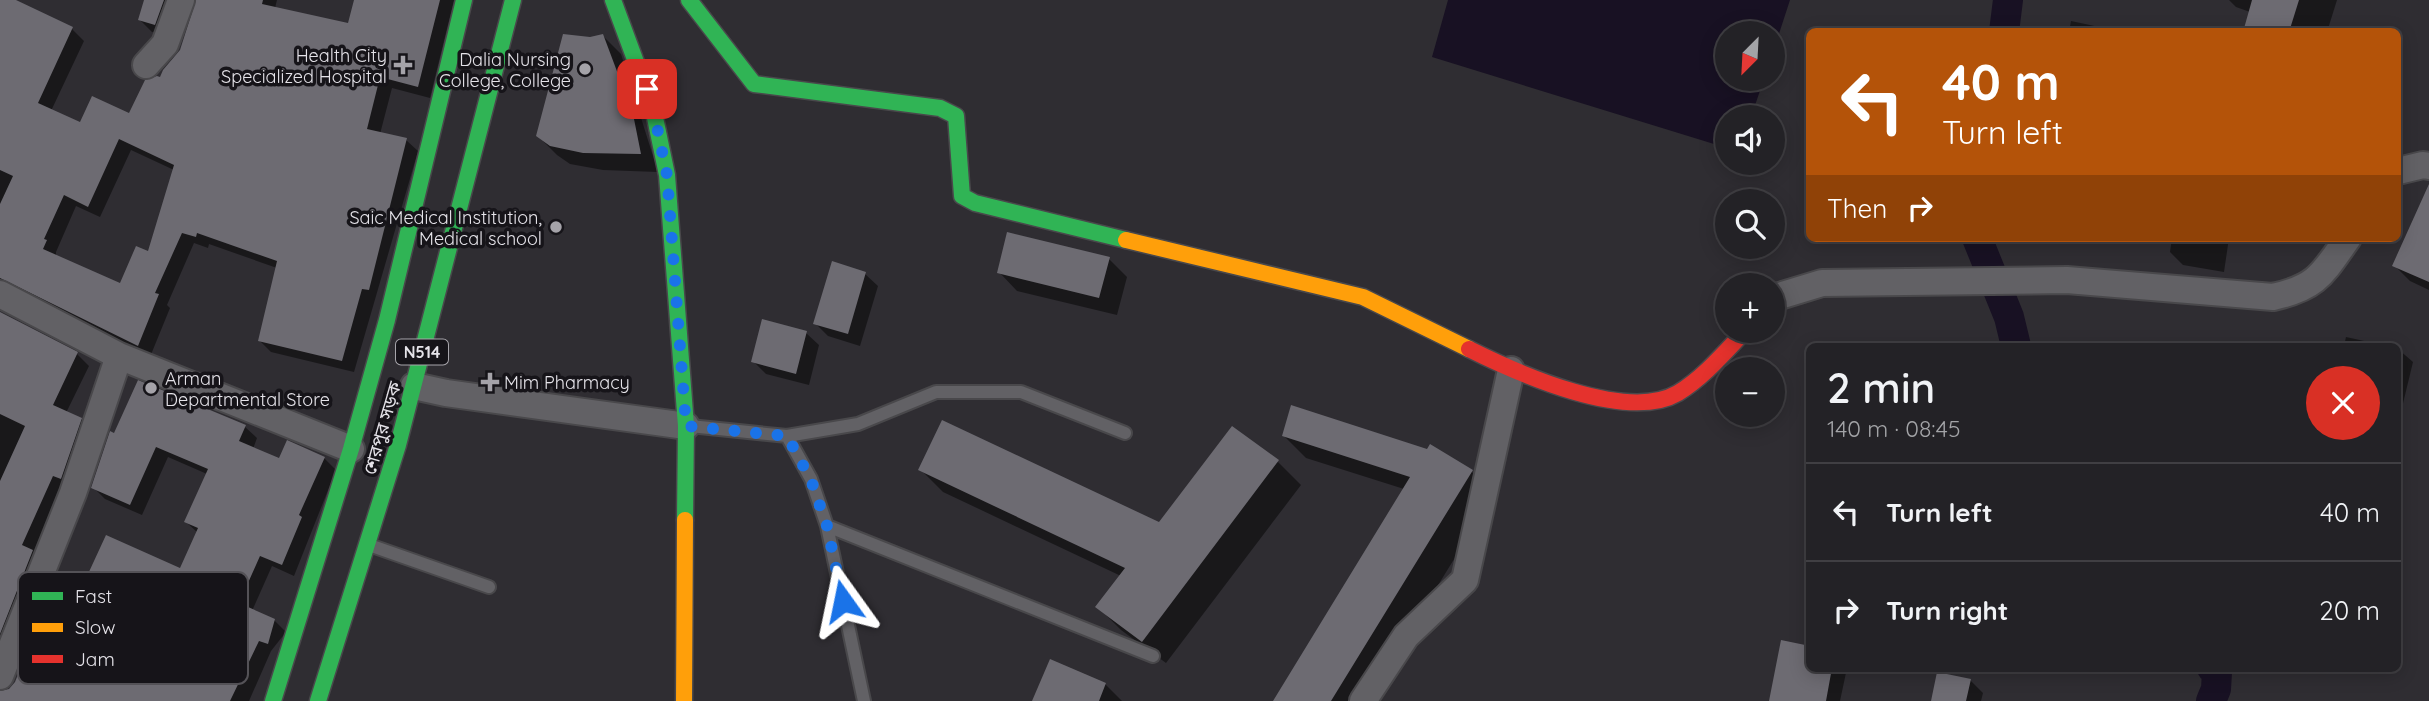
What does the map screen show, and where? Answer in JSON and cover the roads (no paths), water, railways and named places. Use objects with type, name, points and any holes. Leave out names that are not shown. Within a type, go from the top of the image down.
[{"type":"main road","name":"শেরপুর সড়ক","points":[[273,701],[351,449],[387,320],[464,0]]},
{"type":"main road","name":"শেরপুর সড়ক","points":[[318,701],[414,386],[513,0]]},
{"type":"main road","points":[[612,0],[653,108],[667,175],[686,426],[684,701]]},
{"type":"main road","points":[[689,0],[754,84],[940,108],[956,116],[962,196],[975,203],[1363,297],[1511,370],[1603,400],[1645,403],[1676,394],[1713,366],[1734,343]]},
{"type":"street","points":[[146,65],[165,44],[181,0]]},
{"type":"street","points":[[2401,170],[2423,164],[2429,166]]},
{"type":"street","points":[[1785,294],[1822,283],[2067,280],[2273,297],[2300,291],[2320,277],[2345,242]]},
{"type":"street","points":[[0,294],[119,356],[351,449]]},
{"type":"street","points":[[42,572],[74,492],[119,356]]},
{"type":"street","points":[[1363,701],[1406,636],[1465,580],[1511,370]]},
{"type":"street","points":[[414,386],[446,393],[686,426]]},
{"type":"street","points":[[0,676],[18,631]]},
{"type":"lane","points":[[686,426],[787,436],[858,424],[936,392],[1021,392],[1125,433]]},
{"type":"lane","points":[[787,436],[811,480],[827,526],[864,701]]},
{"type":"lane","points":[[827,526],[1153,656]]},
{"type":"lane","points":[[368,544],[489,587]]},
{"type":"waterway","points":[[2004,28],[2008,0]]},
{"type":"waterway","points":[[1979,242],[2009,317],[2015,343]]},
{"type":"waterway","points":[[2211,701],[2216,689],[2217,672]]},
{"type":"place","name":"Health City Specialized Hospital","points":[[403,65]]},
{"type":"place","name":"Dalia Nursing College, College","points":[[585,69]]},
{"type":"place","name":"Saic Medical Institution, Medical school","points":[[556,227]]},
{"type":"place","name":"Mim Pharmacy","points":[[490,382]]},
{"type":"place","name":"Arman Departmental Store","points":[[151,388]]}]
